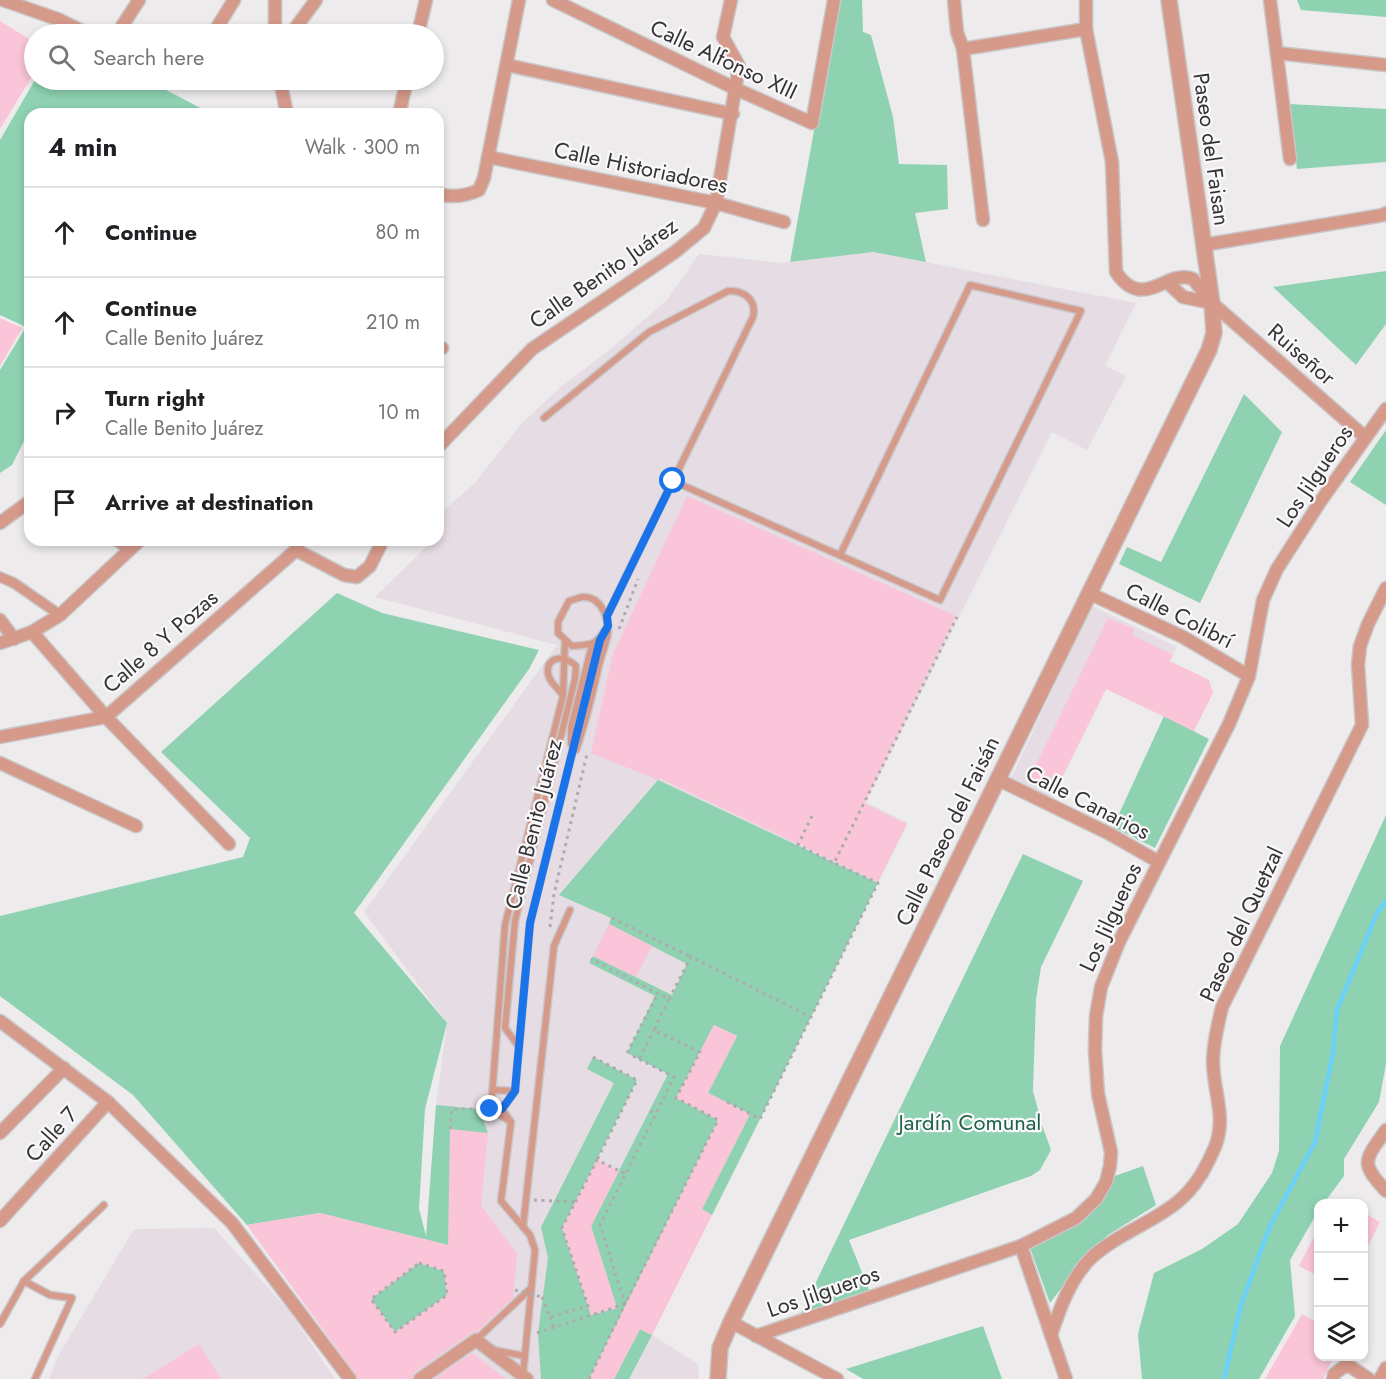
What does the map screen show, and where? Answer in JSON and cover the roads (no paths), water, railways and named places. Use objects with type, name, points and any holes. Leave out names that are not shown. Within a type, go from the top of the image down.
[{"type":"street","points":[[3,0],[68,24]]},
{"type":"street","points":[[123,24],[139,0]]},
{"type":"street","points":[[219,24],[234,0]]},
{"type":"street","points":[[275,0],[275,24]]},
{"type":"street","points":[[298,24],[316,0]]},
{"type":"street","points":[[420,24],[426,0]]},
{"type":"street","points":[[444,195],[468,195],[480,190],[519,0]]},
{"type":"street","name":"Calle Alfonso XIII","points":[[553,0],[736,89],[812,123],[834,0]]},
{"type":"street","name":"Calle Benito Juárez","points":[[444,441],[532,349],[675,252],[704,228],[716,203],[740,66],[723,36],[731,0]]},
{"type":"street","points":[[954,0],[957,32],[963,49],[982,220]]},
{"type":"street","points":[[1086,0],[1086,29],[1112,162],[1116,272],[1131,288],[1144,290],[1164,284]]},
{"type":"street","name":"Paseo del Faisan","points":[[1169,0],[1212,303]]},
{"type":"street","points":[[1270,0],[1290,159]]},
{"type":"street","points":[[963,49],[1086,29]]},
{"type":"street","points":[[1277,53],[1386,65]]},
{"type":"street","points":[[507,65],[733,114]]},
{"type":"street","points":[[282,90],[287,108]]},
{"type":"street","points":[[400,108],[405,90]]},
{"type":"street","name":"Calle Historiadores","points":[[488,156],[716,203],[784,222]]},
{"type":"street","points":[[1203,245],[1386,213]]},
{"type":"street","name":"Ruiseñor","points":[[1164,284],[1180,277],[1193,279],[1212,303],[1365,437]]},
{"type":"street","name":"Ruiseñor","points":[[1164,284],[1183,297],[1212,303]]},
{"type":"street","name":"Calle Paseo del Faisán","points":[[717,1379],[720,1348],[731,1322],[1209,350],[1214,333],[1212,303]]},
{"type":"street","name":"Los Jilgueros","points":[[756,1336],[1021,1246],[1076,1218],[1096,1199],[1106,1182],[1110,1166],[1110,1152],[1098,1094],[1095,1050],[1096,1016],[1101,987],[1119,942],[1229,724],[1249,676],[1263,600],[1278,569],[1320,502],[1386,410]]},
{"type":"street","points":[[0,524],[24,506]]},
{"type":"street","points":[[123,546],[129,550]]},
{"type":"street","points":[[0,644],[32,632],[60,615],[133,546]]},
{"type":"street","name":"Calle 8 Y Pozas","points":[[0,736],[106,717],[297,546]]},
{"type":"street","points":[[300,546],[344,575],[357,577],[370,566],[380,546]]},
{"type":"street","points":[[0,577],[14,583],[60,615]]},
{"type":"street","name":"Paseo del Quetzal","points":[[1051,1335],[1060,1305],[1091,1259],[1119,1237],[1177,1202],[1190,1190],[1214,1148],[1221,1127],[1213,1063],[1222,1007],[1362,725],[1358,665],[1360,646],[1386,588]]},
{"type":"street","name":"Calle Colibrí","points":[[1090,594],[1183,637],[1249,676]]},
{"type":"street","points":[[0,620],[14,639]]},
{"type":"street","points":[[32,632],[106,717],[229,844]]},
{"type":"street","points":[[0,763],[136,826]]},
{"type":"street","name":"Calle Canarios","points":[[997,779],[1108,833],[1159,862]]},
{"type":"street","points":[[0,1021],[108,1102],[232,1223],[350,1379]]},
{"type":"street","points":[[0,1133],[64,1068]]},
{"type":"street","name":"Calle 7","points":[[0,1221],[108,1102]]},
{"type":"street","points":[[1386,1130],[1370,1153],[1366,1164],[1380,1178],[1386,1191]]},
{"type":"street","points":[[1370,1153],[1386,1147]]},
{"type":"street","points":[[1021,1246],[1066,1379]]},
{"type":"street","points":[[731,1322],[837,1379]]},
{"type":"street","points":[[420,1379],[476,1340],[525,1377]]},
{"type":"street","points":[[1333,1379],[1334,1374],[1345,1366],[1352,1367],[1363,1377]]},
{"type":"street","points":[[1380,1379],[1386,1368]]},
{"type":"lane","points":[[673,481],[940,600],[1081,311],[970,285],[840,555]]},
{"type":"lane","points":[[544,418],[649,332],[722,294],[738,291],[748,296],[754,310],[753,316],[607,616]]},
{"type":"lane","points":[[570,766],[583,731],[608,636],[608,626],[607,616],[598,602],[584,597],[569,601],[558,622],[558,633],[572,646],[592,645],[600,640],[608,626]]},
{"type":"lane","name":"Calle Benito Juárez","points":[[525,1377],[535,1250],[530,1235],[501,1201],[511,1122],[502,1109],[515,1091],[530,923],[600,640]]},
{"type":"lane","points":[[511,1122],[490,1109],[505,925],[563,696],[565,641]]},
{"type":"lane","points":[[570,766],[571,728],[592,645]]},
{"type":"lane","points":[[519,1047],[505,1028],[515,921],[575,679],[576,666],[559,657],[552,660],[549,667],[551,680],[563,696]]},
{"type":"lane","points":[[523,1227],[554,946],[570,910]]},
{"type":"lane","points":[[493,1090],[515,1091]]},
{"type":"lane","points":[[0,1324],[24,1281],[104,1204]]},
{"type":"lane","points":[[24,1281],[50,1295],[72,1298],[35,1379]]},
{"type":"lane","points":[[476,1340],[531,1289]]},
{"type":"lane","points":[[488,1349],[525,1356]]},
{"type":"waterway","points":[[1224,1379],[1241,1305],[1270,1226],[1315,1142],[1333,1053],[1337,1010],[1377,913],[1386,901]]},
{"type":"park label","name":"Jardín Comunal","points":[[970,1122]]}]
